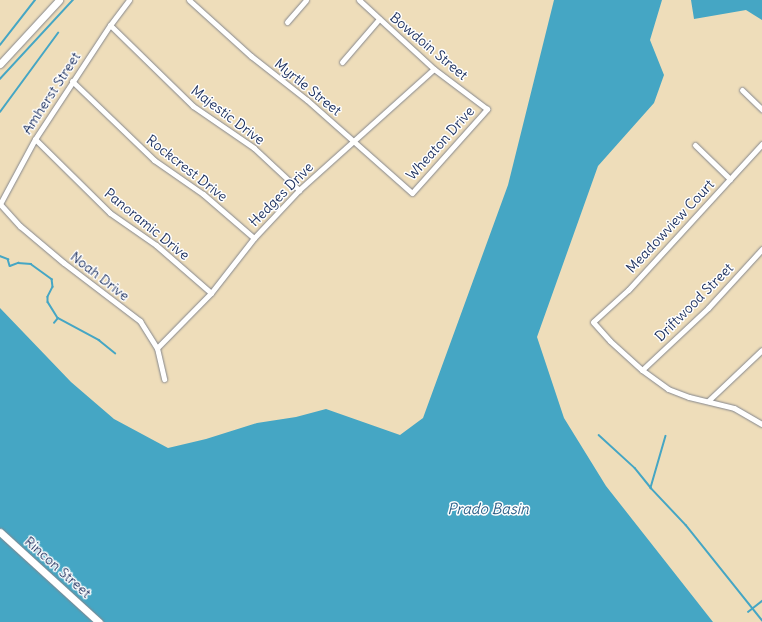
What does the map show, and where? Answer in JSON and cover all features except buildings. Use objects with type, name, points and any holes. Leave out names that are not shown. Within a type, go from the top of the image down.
[{"type":"main road","points":[[0,64],[59,0]]},
{"type":"main road","name":"Rincon Street","points":[[0,532],[99,622]]},
{"type":"street","name":"Amherst Street","points":[[0,204],[35,139],[72,81],[129,0]]},
{"type":"street","name":"Myrtle Street","points":[[189,0],[251,56],[307,100],[412,193]]},
{"type":"street","points":[[287,22],[306,0]]},
{"type":"street","name":"Bowdoin Street","points":[[359,0],[434,68],[487,108]]},
{"type":"street","points":[[342,62],[379,19]]},
{"type":"street","name":"Majestic Drive","points":[[110,25],[193,106],[254,148],[299,190]]},
{"type":"street","name":"Hedges Drive","points":[[156,348],[211,293],[254,238],[299,190],[434,68]]},
{"type":"street","name":"Rockcrest Drive","points":[[72,81],[154,160],[203,194],[254,238]]},
{"type":"street","points":[[742,90],[762,109]]},
{"type":"street","name":"Wheaton Drive","points":[[412,193],[487,108]]},
{"type":"street","name":"Panoramic Drive","points":[[35,139],[110,213],[156,245],[211,293]]},
{"type":"street","name":"Meadowview Court","points":[[642,370],[593,322],[628,290],[762,144]]},
{"type":"street","points":[[695,145],[730,179]]},
{"type":"street","name":"Noah Drive","points":[[0,204],[20,226],[64,263],[140,321],[156,348],[164,379]]},
{"type":"street","name":"Driftwood Street","points":[[642,370],[708,308],[762,249]]},
{"type":"street","points":[[708,401],[762,350]]},
{"type":"street","points":[[642,370],[668,389],[689,397],[734,408],[762,424]]},
{"type":"water","name":"Prado Basin","points":[[554,0],[662,0],[650,40],[664,75],[654,103],[598,166],[537,337],[564,418],[606,486],[713,622],[0,622],[0,308],[71,382],[114,419],[168,448],[206,439],[257,423],[296,417],[326,409],[400,435],[423,418],[508,185]]},
{"type":"water","points":[[691,0],[762,0],[762,20],[746,10],[694,19]]},
{"type":"waterway","points":[[0,45],[35,0]]},
{"type":"waterway","points":[[0,79],[73,0]]},
{"type":"waterway","points":[[0,112],[58,33]]},
{"type":"waterway","points":[[0,256],[8,259],[10,266],[18,263],[31,264],[52,279],[53,287],[48,297],[48,302],[58,318],[99,340],[115,353]]},
{"type":"waterway","points":[[54,323],[58,318]]},
{"type":"waterway","points":[[599,435],[635,468],[651,488]]},
{"type":"waterway","points":[[666,436],[651,488],[686,525],[762,620]]},
{"type":"waterway","points":[[748,612],[762,601]]}]
